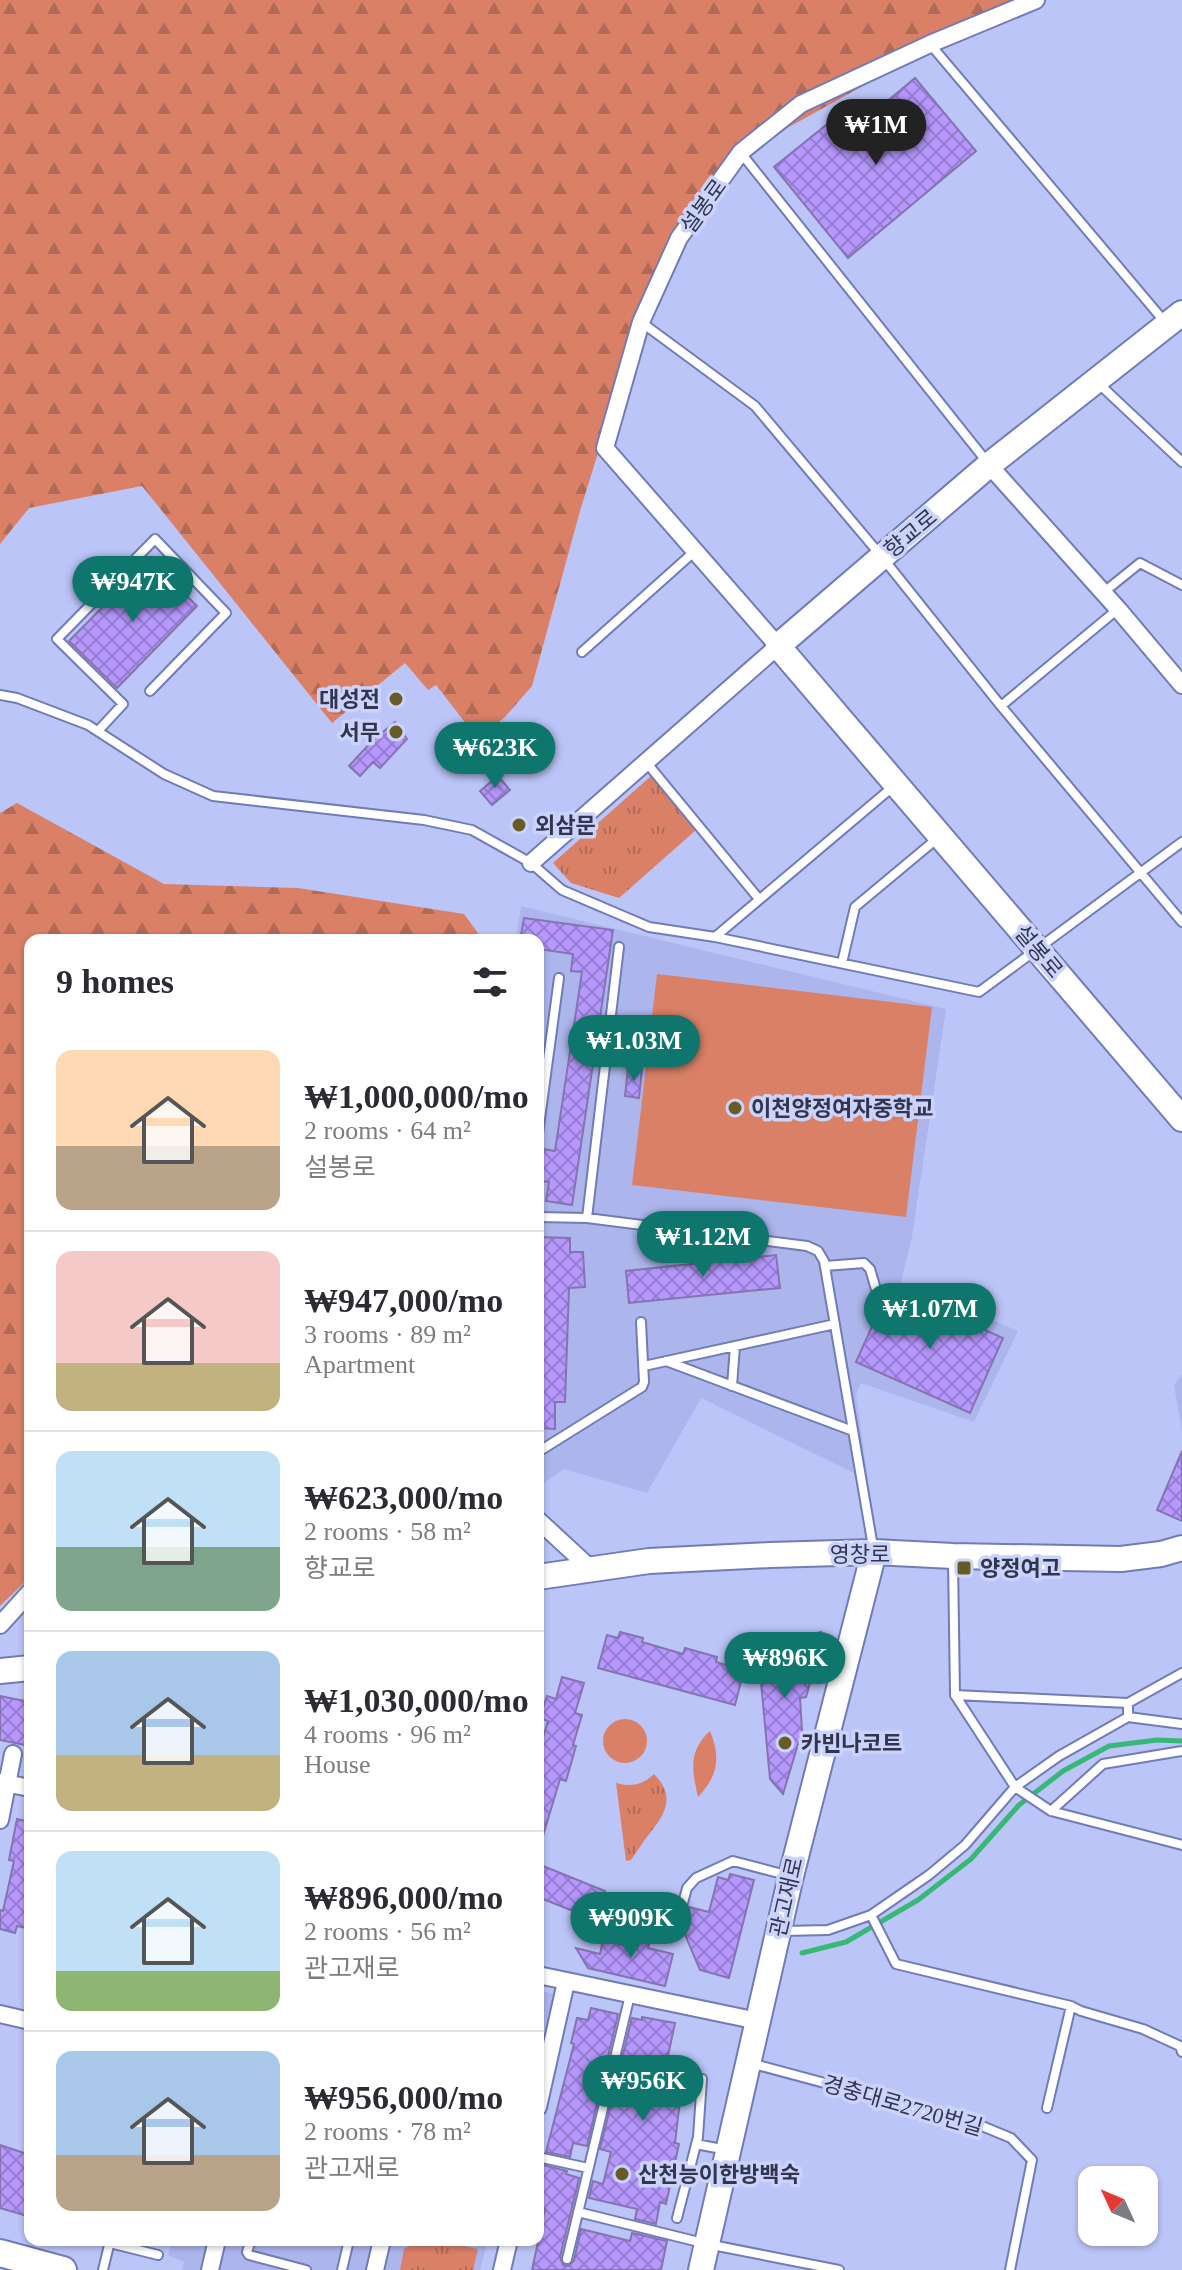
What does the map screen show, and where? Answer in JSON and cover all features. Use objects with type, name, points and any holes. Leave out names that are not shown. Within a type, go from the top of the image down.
[{"type":"main road","points":[[0,2253],[63,2270]]},
{"type":"street","name":"설봉로","points":[[1036,0],[930,44],[801,104],[741,152],[679,238],[641,322],[605,448],[1182,1119]]},
{"type":"street","name":"향교로","points":[[531,863],[989,465],[1175,319]]},
{"type":"street","points":[[989,465],[1182,685]]},
{"type":"street","points":[[544,1526],[590,1568]]},
{"type":"street","name":"영창로","points":[[544,1576],[649,1561],[770,1555],[874,1552],[1121,1559],[1182,1548]]},
{"type":"street","name":"관고재로","points":[[701,2270],[791,1876],[874,1552]]},
{"type":"street","points":[[0,1625],[24,1599]]},
{"type":"street","points":[[0,1671],[24,1669]]},
{"type":"street","points":[[0,1820],[4,1783],[13,1754]]},
{"type":"street","points":[[4,1783],[24,1787]]},
{"type":"street","points":[[544,1976],[758,2021]]},
{"type":"street","points":[[544,2080],[566,1982]]},
{"type":"street","points":[[0,2014],[24,2020]]},
{"type":"street","points":[[210,2270],[216,2246]]},
{"type":"street","points":[[375,2270],[381,2246]]},
{"type":"street","points":[[502,2270],[508,2246]]},
{"type":"lane","points":[[930,44],[1175,319]]},
{"type":"lane","points":[[741,152],[989,465]]},
{"type":"lane","points":[[641,322],[755,406],[1182,922]]},
{"type":"lane","points":[[1096,381],[1182,462]]},
{"type":"lane","points":[[98,731],[123,704],[57,639],[155,539],[226,613],[150,691]]},
{"type":"lane","points":[[582,652],[695,551]]},
{"type":"lane","points":[[1103,593],[1140,563],[1182,585]]},
{"type":"lane","points":[[1001,706],[1118,609]]},
{"type":"lane","points":[[0,695],[17,698],[88,725],[164,774],[213,796],[424,820],[472,830],[531,863],[562,890],[649,927],[715,937],[979,992],[1182,842]]},
{"type":"lane","points":[[646,762],[759,899]]},
{"type":"lane","points":[[715,937],[896,784]]},
{"type":"lane","points":[[842,963],[855,907],[940,835]]},
{"type":"lane","points":[[587,1218],[619,947]]},
{"type":"lane","points":[[544,1089],[559,978]]},
{"type":"lane","points":[[544,1217],[587,1218],[807,1246],[822,1255],[874,1552]]},
{"type":"lane","points":[[825,1266],[864,1263],[872,1273],[878,1296]]},
{"type":"lane","points":[[544,1448],[640,1389],[644,1382],[641,1322]]},
{"type":"lane","points":[[644,1366],[835,1324]]},
{"type":"lane","points":[[732,1386],[735,1346]]},
{"type":"lane","points":[[666,1361],[853,1431]]},
{"type":"lane","points":[[953,1556],[955,1695],[1019,1789],[1051,1811],[1182,1845]]},
{"type":"lane","points":[[955,1695],[1128,1703],[1182,1673]]},
{"type":"lane","points":[[1128,1703],[1128,1717]]},
{"type":"lane","points":[[778,1931],[828,1930],[872,1917],[965,1845],[1019,1789],[1059,1756],[1128,1717],[1182,1724]]},
{"type":"lane","points":[[1051,1811],[1103,1764],[1182,1751]]},
{"type":"lane","points":[[675,1932],[687,1888],[696,1878],[733,1861],[791,1876]]},
{"type":"lane","points":[[872,1917],[896,1964],[1071,2006],[1143,2029],[1180,2046],[1182,2052]]},
{"type":"lane","points":[[567,2259],[630,1995]]},
{"type":"lane","points":[[1047,2108],[1071,2006]]},
{"type":"lane","name":"경충대로2720번길","points":[[749,2063],[977,2124],[1011,2138],[1032,2160],[1010,2270]]},
{"type":"lane","points":[[677,2218],[696,2144],[702,2079]]},
{"type":"lane","points":[[696,2144],[729,2151]]},
{"type":"lane","points":[[544,2158],[588,2168]]},
{"type":"lane","points":[[578,2212],[707,2244],[839,2270]]},
{"type":"lane","points":[[103,2270],[109,2246]]},
{"type":"lane","points":[[125,2246],[158,2255]]},
{"type":"lane","points":[[249,2246],[249,2255],[306,2270]]},
{"type":"lane","points":[[342,2270],[348,2246]]},
{"type":"shaded area","points":[[521,906],[946,1009],[912,1237],[901,1282],[1018,1331],[974,1422],[861,1383],[856,1394],[868,1480],[701,1398],[647,1493],[564,1469],[544,1483],[544,934],[517,934]]},
{"type":"shaded area","points":[[1182,1374],[1182,1432],[1174,1385]]},
{"type":"shaded area","points":[[544,1992],[554,1994],[544,2032]]},
{"type":"shaded area","points":[[170,2246],[486,2246],[480,2270],[182,2270],[184,2262],[168,2255]]},
{"type":"green space","points":[[0,0],[1018,0],[789,127],[717,179],[638,324],[580,511],[532,686],[505,717],[478,739],[436,685],[428,690],[405,663],[332,723],[142,486],[29,508],[0,544]]},
{"type":"green space","points":[[651,776],[696,830],[619,898],[571,883],[553,863]]},
{"type":"green space","points":[[17,803],[164,884],[298,888],[464,914],[479,934],[24,934],[24,1583],[0,1606],[0,813]]},
{"type":"green space","points":[[657,974],[932,1007],[906,1217],[632,1185]]},
{"type":"green space","points":[[625,1719],[640,1726],[647,1741],[640,1756],[625,1763],[610,1756],[603,1741],[610,1726]]},
{"type":"green space","points":[[710,1731],[716,1749],[716,1766],[698,1797],[694,1778],[695,1754]]},
{"type":"green space","points":[[654,1774],[665,1791],[665,1807],[658,1823],[631,1860],[626,1861],[616,1783],[636,1784]]},
{"type":"green space","points":[[409,2246],[464,2246],[478,2249],[473,2270],[400,2270],[404,2249]]},
{"type":"building","points":[[915,78],[976,151],[848,258],[774,167],[830,122],[851,147],[879,123],[872,114]]},
{"type":"building","points":[[150,559],[197,606],[117,688],[69,641]]},
{"type":"building","points":[[395,722],[407,739],[380,768],[373,762],[360,776],[349,766]]},
{"type":"building","points":[[498,776],[510,790],[492,805],[480,791]]},
{"type":"building","points":[[524,918],[613,930],[572,1205],[546,1201],[549,1182],[544,1182],[544,1149],[555,1151],[582,972],[571,971],[573,954],[544,950],[544,934],[521,934]]},
{"type":"building","points":[[628,1068],[642,1069],[639,1098],[625,1096]]},
{"type":"building","points":[[544,1237],[570,1238],[570,1252],[583,1252],[585,1287],[569,1288],[565,1402],[555,1402],[555,1429],[544,1428]]},
{"type":"building","points":[[776,1255],[780,1288],[629,1303],[626,1271]]},
{"type":"building","points":[[898,1291],[1003,1338],[970,1413],[856,1362],[885,1297],[894,1301]]},
{"type":"building","points":[[1182,1451],[1182,1521],[1157,1510]]},
{"type":"building","points":[[620,1632],[683,1654],[685,1648],[717,1657],[716,1662],[744,1670],[735,1705],[598,1668],[607,1635],[618,1638]]},
{"type":"building","points":[[821,1632],[806,1697],[800,1698],[802,1731],[783,1794],[770,1779],[758,1650]]},
{"type":"building","points":[[562,1677],[584,1683],[575,1713],[582,1715],[573,1745],[576,1746],[566,1781],[560,1779],[544,1832],[544,1734],[548,1721],[544,1720],[544,1705],[547,1696],[556,1699]]},
{"type":"building","points":[[0,1696],[24,1701],[24,1745],[0,1740]]},
{"type":"building","points":[[17,1819],[24,1821],[24,1928],[17,1926],[15,1933],[0,1929],[0,1910],[3,1911],[14,1861],[9,1860]]},
{"type":"building","points":[[544,1866],[605,1891],[593,1919],[544,1899]]},
{"type":"building","points":[[730,1874],[754,1880],[729,1978],[700,1970],[683,1930],[689,1907],[709,1912],[718,1877],[728,1880]]},
{"type":"building","points":[[633,1929],[652,1933],[648,1948],[673,1954],[665,1986],[588,1968],[576,1948],[600,1954],[603,1940],[629,1946]]},
{"type":"building","points":[[591,2008],[618,2014],[587,2146],[573,2143],[570,2157],[546,2152],[574,2044],[571,2043],[577,2018],[588,2020]]},
{"type":"building","points":[[642,2017],[675,2023],[666,2065],[684,2067],[675,2143],[679,2144],[666,2204],[660,2202],[656,2224],[635,2219],[637,2209],[589,2198],[593,2181],[603,2184],[611,2152],[600,2149],[632,2018],[642,2020]]},
{"type":"building","points":[[0,2145],[24,2153],[24,2215],[0,2208]]},
{"type":"building","points":[[544,2165],[567,2171],[566,2174],[579,2178],[560,2257],[563,2265],[568,2266],[574,2261],[581,2229],[630,2241],[632,2233],[667,2241],[661,2270],[532,2270],[537,2246],[544,2246]]},
{"type":"waterway","points":[[802,1953],[846,1942],[918,1900],[971,1859],[1019,1805],[1063,1771],[1109,1746],[1157,1740],[1182,1741]]},
{"type":"place","name":"대성전","points":[[396,699]]},
{"type":"place","name":"서무","points":[[396,732]]},
{"type":"place","name":"외삼문","points":[[519,825]]},
{"type":"place","name":"이천양정여자중학교","points":[[735,1108]]},
{"type":"place","name":"양정여고","points":[[964,1568]]},
{"type":"place","name":"카빈나코트","points":[[785,1743]]},
{"type":"place","name":"산천능이한방백숙","points":[[622,2174]]}]
